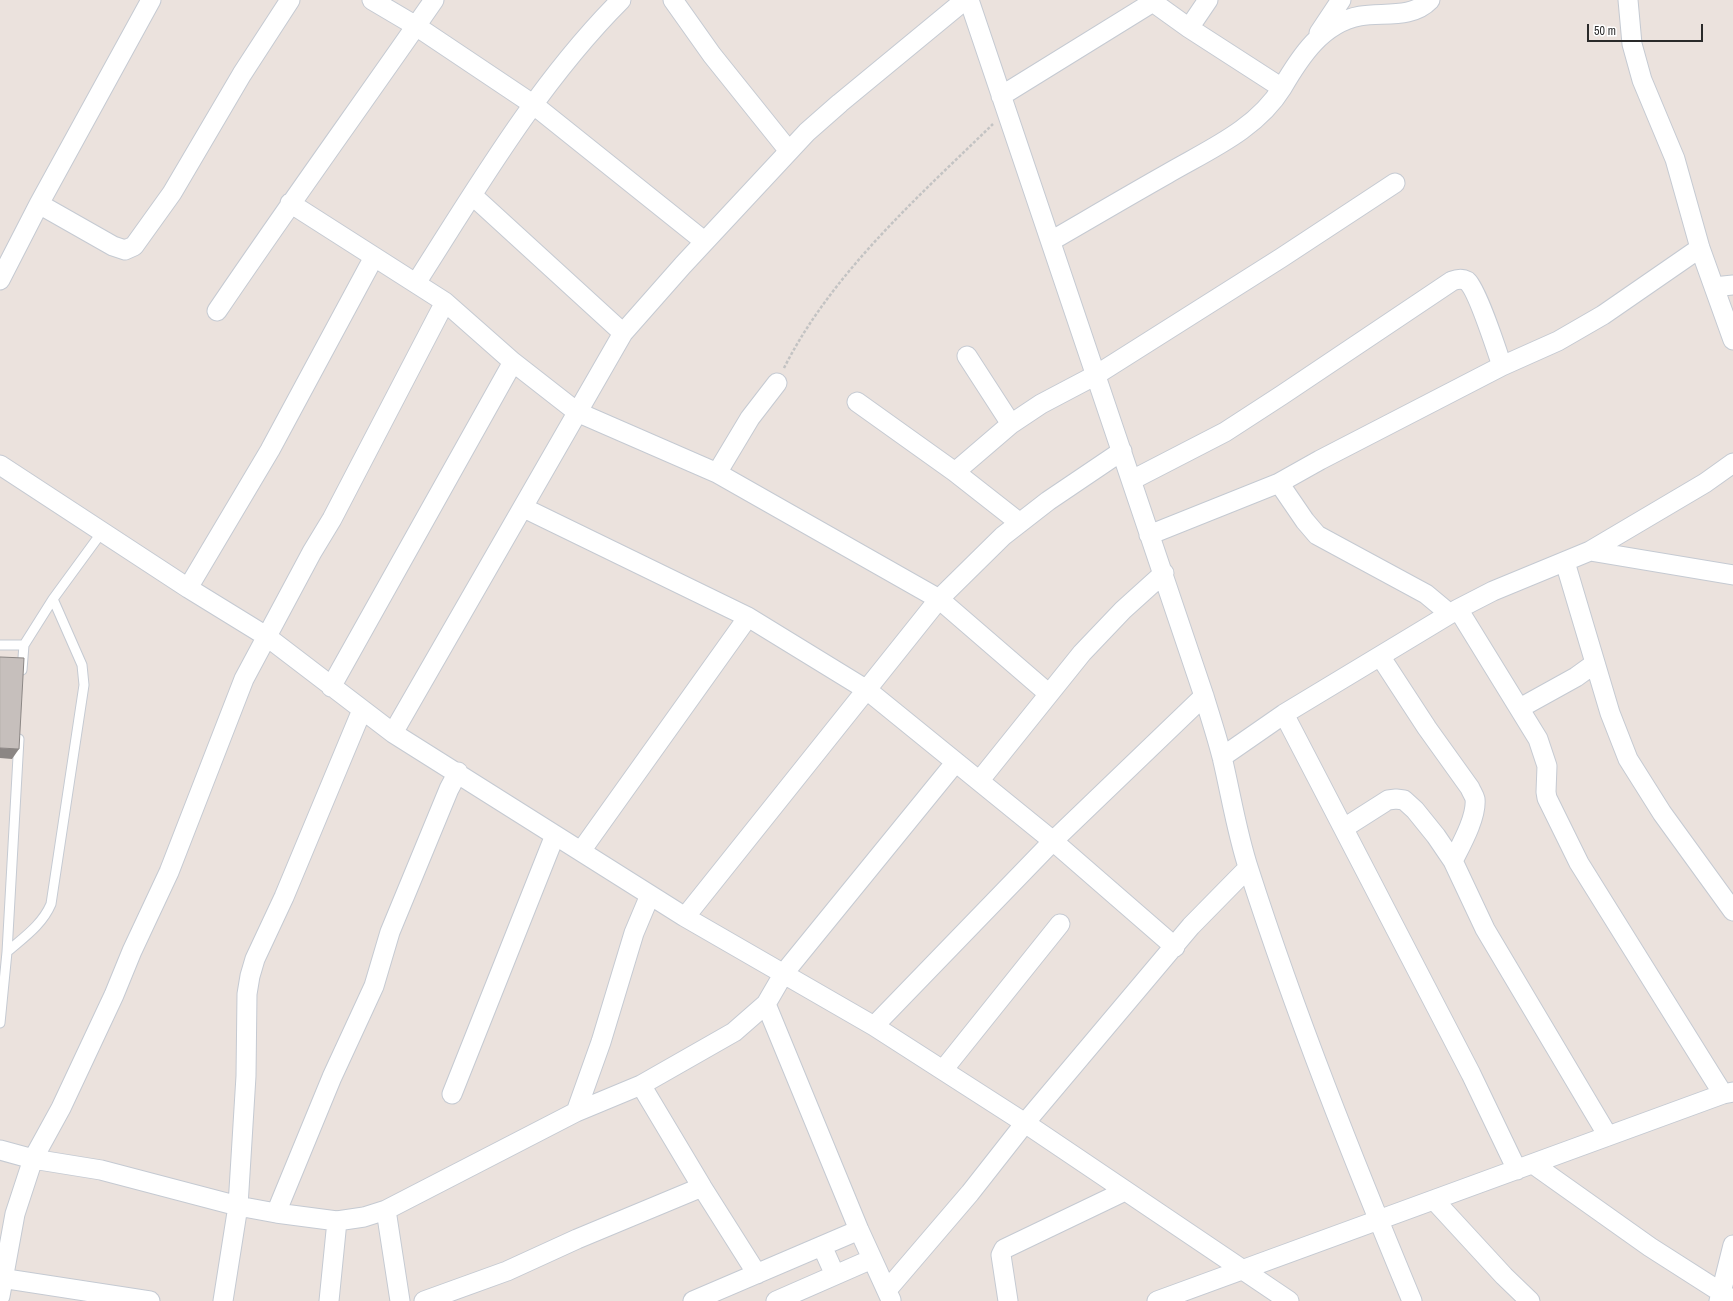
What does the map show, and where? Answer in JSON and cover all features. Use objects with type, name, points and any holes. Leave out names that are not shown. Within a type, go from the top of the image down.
[{"type":"street","points":[[0,280],[39,204],[151,0]]},
{"type":"street","points":[[39,204],[113,246],[125,250],[134,246],[142,237],[172,193],[242,74],[290,0]]},
{"type":"street","points":[[372,0],[416,26],[534,105],[704,241]]},
{"type":"street","points":[[217,311],[290,203],[338,140],[434,0]]},
{"type":"street","points":[[416,283],[472,195],[534,105],[593,29],[621,0]]},
{"type":"street","points":[[673,0],[712,55],[788,151]]},
{"type":"street","points":[[393,733],[524,508],[623,333],[704,241],[744,202],[788,151],[840,103],[965,0]]},
{"type":"street","points":[[969,0],[1164,573],[1204,696],[1222,757],[1230,799],[1248,868],[1291,993],[1412,1301]]},
{"type":"street","points":[[1189,28],[1208,0]]},
{"type":"street","points":[[1051,241],[1235,135],[1263,113],[1272,104],[1341,0]]},
{"type":"street","points":[[1394,0],[1409,12]]},
{"type":"street","points":[[1306,52],[1330,28],[1346,21],[1360,16],[1409,12],[1420,8],[1430,0]]},
{"type":"street","points":[[1628,0],[1632,44],[1642,80],[1675,159],[1700,248],[1733,340]]},
{"type":"street","points":[[1004,104],[1151,1],[1189,28],[1282,88]]},
{"type":"street","points":[[955,472],[1011,424],[1041,404],[1096,375],[1281,258],[1395,183]]},
{"type":"street","points":[[472,195],[623,333]]},
{"type":"street","points":[[290,203],[445,302],[513,362],[577,412],[717,473],[939,599],[1049,694]]},
{"type":"street","points":[[1150,535],[1279,483],[1502,366],[1558,341],[1603,314],[1700,248]]},
{"type":"street","points":[[188,588],[270,450],[374,257]]},
{"type":"street","points":[[1132,480],[1224,432],[1452,281],[1460,278],[1467,281],[1470,285],[1482,309],[1502,366]]},
{"type":"street","points":[[1714,287],[1733,285]]},
{"type":"street","points":[[150,1301],[1,1284],[15,1214],[33,1159],[61,1108],[169,872],[244,679],[266,636],[332,519],[445,302]]},
{"type":"street","points":[[967,356],[1011,424]]},
{"type":"street","points":[[331,687],[513,362]]},
{"type":"street","points":[[717,473],[750,418],[777,383]]},
{"type":"street","points":[[856,402],[955,472],[1020,523]]},
{"type":"street","points":[[685,917],[939,599],[1003,536],[1048,501],[1122,451]]},
{"type":"street","points":[[0,465],[188,588],[266,636],[393,733],[458,772],[685,917],[874,1026],[1025,1123],[1289,1301]]},
{"type":"street","points":[[1222,757],[1284,714],[1454,611],[1477,599],[1590,551],[1733,465]]},
{"type":"street","points":[[1157,1301],[1728,1093],[1579,863],[1547,798],[1547,766],[1543,749],[1520,708],[1454,611],[1426,594],[1317,535],[1305,521],[1279,483]]},
{"type":"street","points":[[524,508],[748,617],[867,690],[955,763],[980,780],[1175,947]]},
{"type":"street","points":[[1590,551],[1733,576]]},
{"type":"street","points":[[1565,562],[1577,599],[1594,664],[1610,713],[1628,760],[1662,813],[1733,911]]},
{"type":"street","points":[[980,780],[1098,636],[1164,573]]},
{"type":"street","points":[[1426,594],[1477,599]]},
{"type":"street","points":[[580,851],[748,617]]},
{"type":"street","points":[[1380,656],[1427,728],[1470,788],[1475,798],[1470,822],[1453,861]]},
{"type":"street","points":[[1520,708],[1576,677],[1594,664]]},
{"type":"street","points":[[874,1026],[1053,841],[1204,696]]},
{"type":"street","points":[[223,1301],[238,1206],[246,1076],[247,994],[250,976],[362,710]]},
{"type":"street","points":[[1284,714],[1471,1074],[1525,1167],[1650,1247],[1725,1298],[1733,1245]]},
{"type":"street","points":[[0,1150],[33,1159],[101,1170],[238,1206],[276,1213],[337,1221],[364,1217],[386,1210],[576,1112],[641,1085],[734,1032],[766,1004],[784,973],[955,763]]},
{"type":"street","points":[[276,1213],[332,1077],[374,986],[390,932],[449,790],[458,772]]},
{"type":"street","points":[[1344,828],[1388,800],[1396,799],[1404,800],[1424,820],[1453,861],[1485,929],[1608,1136]]},
{"type":"street","points":[[452,1094],[555,835]]},
{"type":"street","points":[[766,1004],[860,1230],[889,1295],[1025,1123],[1175,947],[1191,926],[1248,868]]},
{"type":"street","points":[[576,1112],[601,1042],[634,933],[650,895]]},
{"type":"street","points":[[943,1070],[1060,924]]},
{"type":"street","points":[[641,1085],[702,1188],[757,1274]]},
{"type":"street","points":[[424,1301],[507,1271],[577,1239],[702,1188]]},
{"type":"street","points":[[1008,1301],[1001,1255],[1004,1249],[1125,1191]]},
{"type":"street","points":[[1434,1200],[1504,1276],[1530,1301]]},
{"type":"street","points":[[386,1210],[400,1301]]},
{"type":"street","points":[[329,1301],[337,1221]]},
{"type":"street","points":[[693,1301],[860,1230]]},
{"type":"street","points":[[822,1246],[835,1275]]},
{"type":"street","points":[[776,1301],[872,1258]]},
{"type":"lane","points":[[22,676],[24,644],[53,599],[102,532]]},
{"type":"lane","points":[[7,952],[37,926],[46,915],[51,904],[84,685],[82,665],[53,599]]},
{"type":"lane","points":[[0,645],[24,644]]},
{"type":"lane","points":[[0,1023],[7,952],[19,731]]},
{"type":"path","points":[[777,383],[799,342],[820,310],[882,234],[1004,104]]},
{"type":"building","points":[[0,657],[24,658],[19,749],[0,748]]}]
